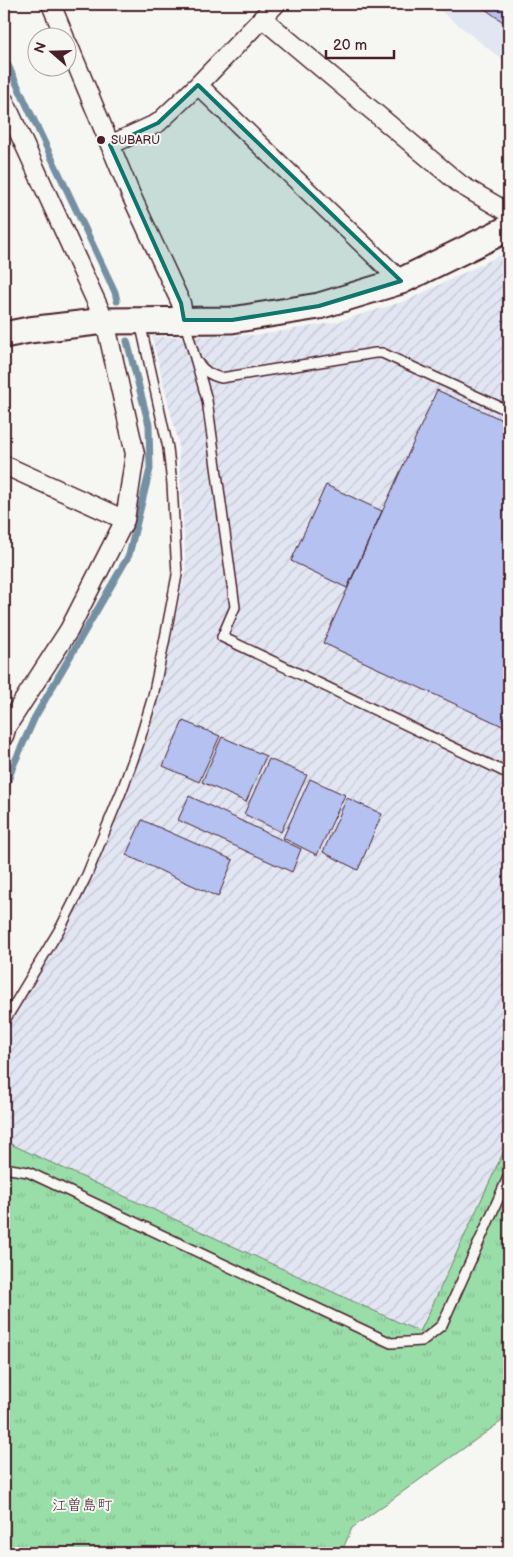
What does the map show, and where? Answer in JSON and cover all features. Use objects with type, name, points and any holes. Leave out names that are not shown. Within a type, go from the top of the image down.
[{"type":"street","points":[[51,4],[61,28]]},
{"type":"street","points":[[110,145],[158,122],[198,85],[276,4]]},
{"type":"street","points":[[262,18],[461,185],[509,213]]},
{"type":"street","points":[[78,68],[131,195],[181,303],[184,320]]},
{"type":"street","points":[[198,85],[401,281]]},
{"type":"street","points":[[4,100],[105,321],[135,454],[125,520],[69,630],[7,726],[4,736]]},
{"type":"street","points":[[4,335],[29,330],[105,321],[232,320],[319,306],[401,281],[509,228]]},
{"type":"street","points":[[4,465],[125,520]]},
{"type":"lane","points":[[184,320],[206,400],[235,607],[222,636],[509,774]]},
{"type":"lane","points":[[4,1022],[62,924],[78,893],[119,798],[138,746],[153,696],[177,575],[168,448],[140,321]]},
{"type":"lane","points":[[195,360],[203,370],[221,378],[382,353],[509,411]]},
{"type":"lane","points":[[4,1168],[28,1172],[391,1343],[422,1341],[442,1325],[509,1175]]},
{"type":"highlighted area","points":[[198,85],[401,281],[319,306],[232,320],[184,320],[181,303],[110,145],[158,123]]},
{"type":"shaded area","points":[[432,4],[509,4],[509,65]]},
{"type":"shaded area","points":[[509,251],[509,1140],[420,1332],[4,1141],[4,1035],[88,885],[128,789],[150,730],[186,570],[178,442],[152,337],[259,335],[337,322],[408,300]]},
{"type":"green space","points":[[509,1140],[509,1416],[352,1528],[341,1553],[4,1553],[4,1141],[420,1332]]},
{"type":"building","points":[[478,4],[509,4],[509,20],[506,24]]},
{"type":"building","points":[[437,390],[509,423],[509,729],[323,643]]},
{"type":"building","points":[[326,485],[382,511],[347,588],[291,561]]},
{"type":"building","points":[[183,721],[220,736],[199,782],[163,766]]},
{"type":"building","points":[[222,737],[266,756],[246,802],[202,782]]},
{"type":"building","points":[[269,759],[307,775],[281,832],[244,814]]},
{"type":"building","points":[[310,779],[345,795],[317,855],[283,838]]},
{"type":"building","points":[[189,796],[301,849],[292,872],[178,820]]},
{"type":"building","points":[[347,798],[382,814],[358,870],[323,852]]},
{"type":"building","points":[[142,820],[233,860],[218,897],[126,855]]},
{"type":"waterway","points":[[4,57],[115,292],[117,301]]},
{"type":"waterway","points":[[4,792],[13,766],[35,717],[129,555],[150,469],[149,425],[127,341]]},
{"type":"place","name":"SUBARU","points":[[101,140]]},
{"type":"district","name":"江曽島町","points":[[82,1505]]}]
